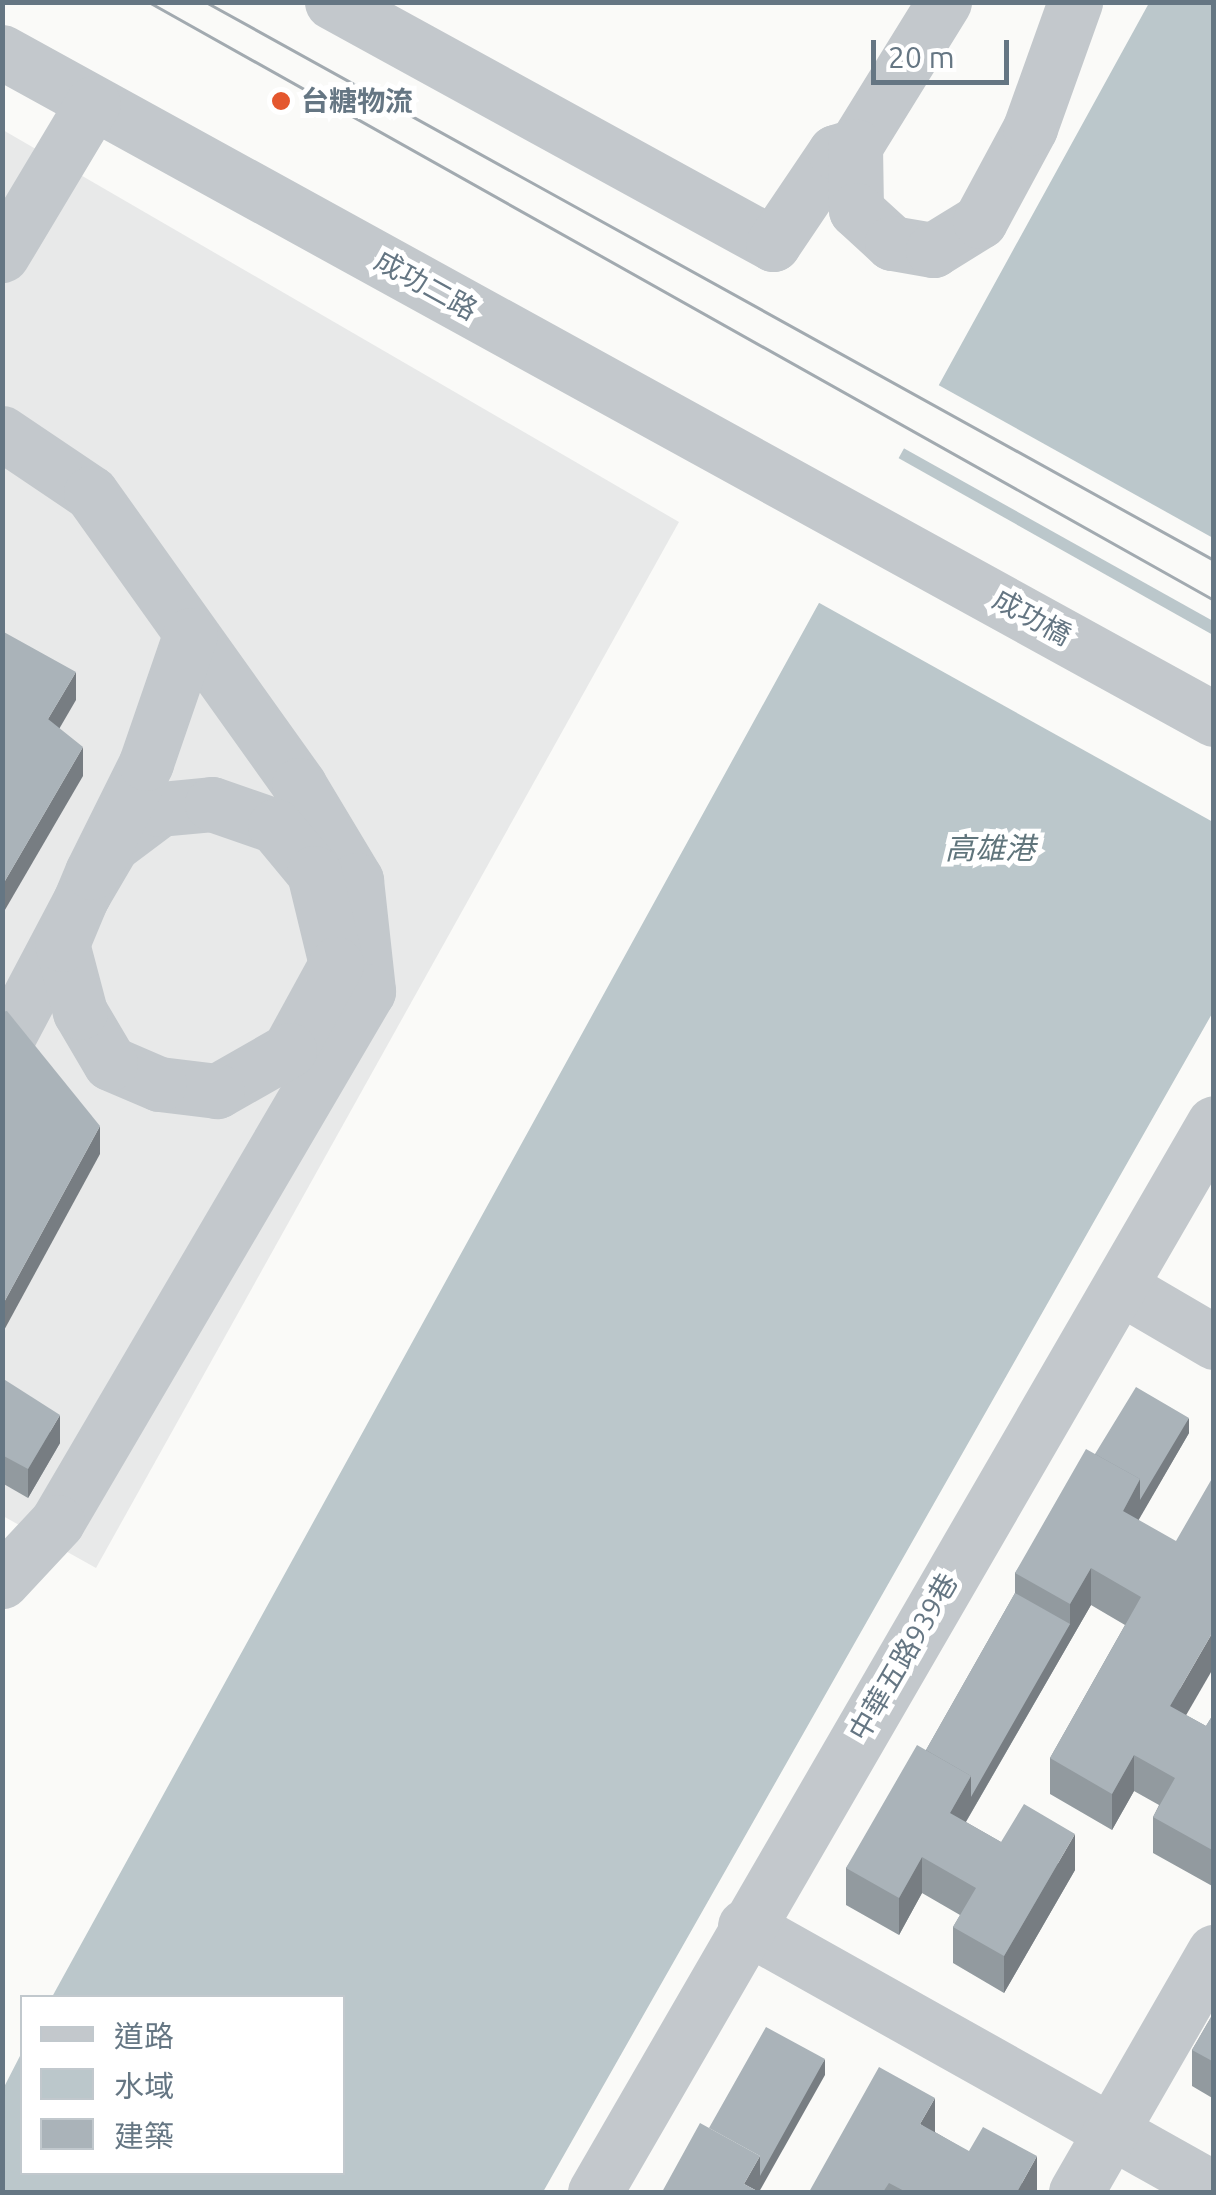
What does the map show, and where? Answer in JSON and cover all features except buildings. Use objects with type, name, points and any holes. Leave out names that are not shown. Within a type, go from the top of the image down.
[{"type":"street","points":[[332,2],[773,244],[835,152],[855,146]]},
{"type":"street","points":[[944,2],[855,146],[856,210],[892,243],[932,250],[956,242],[980,221],[1030,128],[1075,2]]},
{"type":"street","name":"成功二路","points":[[2,52],[851,515]]},
{"type":"street","points":[[2,254],[93,102]]},
{"type":"street","points":[[2,433],[91,493],[356,880],[368,992],[56,1522],[2,1581]]},
{"type":"street","name":"成功橋","points":[[851,515],[1214,719]]},
{"type":"street","points":[[8,1039],[76,909],[84,892],[112,845],[160,809],[236,810],[275,826],[304,861],[332,923],[336,964],[289,1050],[217,1091],[159,1084],[110,1063],[80,1012],[62,944],[77,908],[84,890],[92,872],[146,763],[190,635]]},
{"type":"street","name":"中華五路939巷","points":[[596,2192],[745,1926],[1214,1122]]},
{"type":"street","points":[[1120,1287],[1214,1342]]},
{"type":"street","points":[[745,1926],[1214,2189]]},
{"type":"street","points":[[1076,2192],[1214,1952]]},
{"type":"shaded area","points":[[3,130],[679,522],[96,1568],[3,1516]]},
{"type":"water","name":"高雄港","points":[[1149,3],[1213,3],[1213,1012],[543,2192],[3,2192],[3,2089],[20,2056],[20,2175],[345,2175],[345,1995],[53,1995]]},
{"type":"pier","points":[[933,382],[1213,538],[1213,621],[898,445]]},
{"type":"pier","points":[[893,455],[1213,635],[1213,822],[814,600]]},
{"type":"tram line","points":[[149,2],[1214,600]]},
{"type":"tram line","points":[[206,2],[1214,560]]},
{"type":"place","name":"台糖物流","points":[[281,101]]}]
